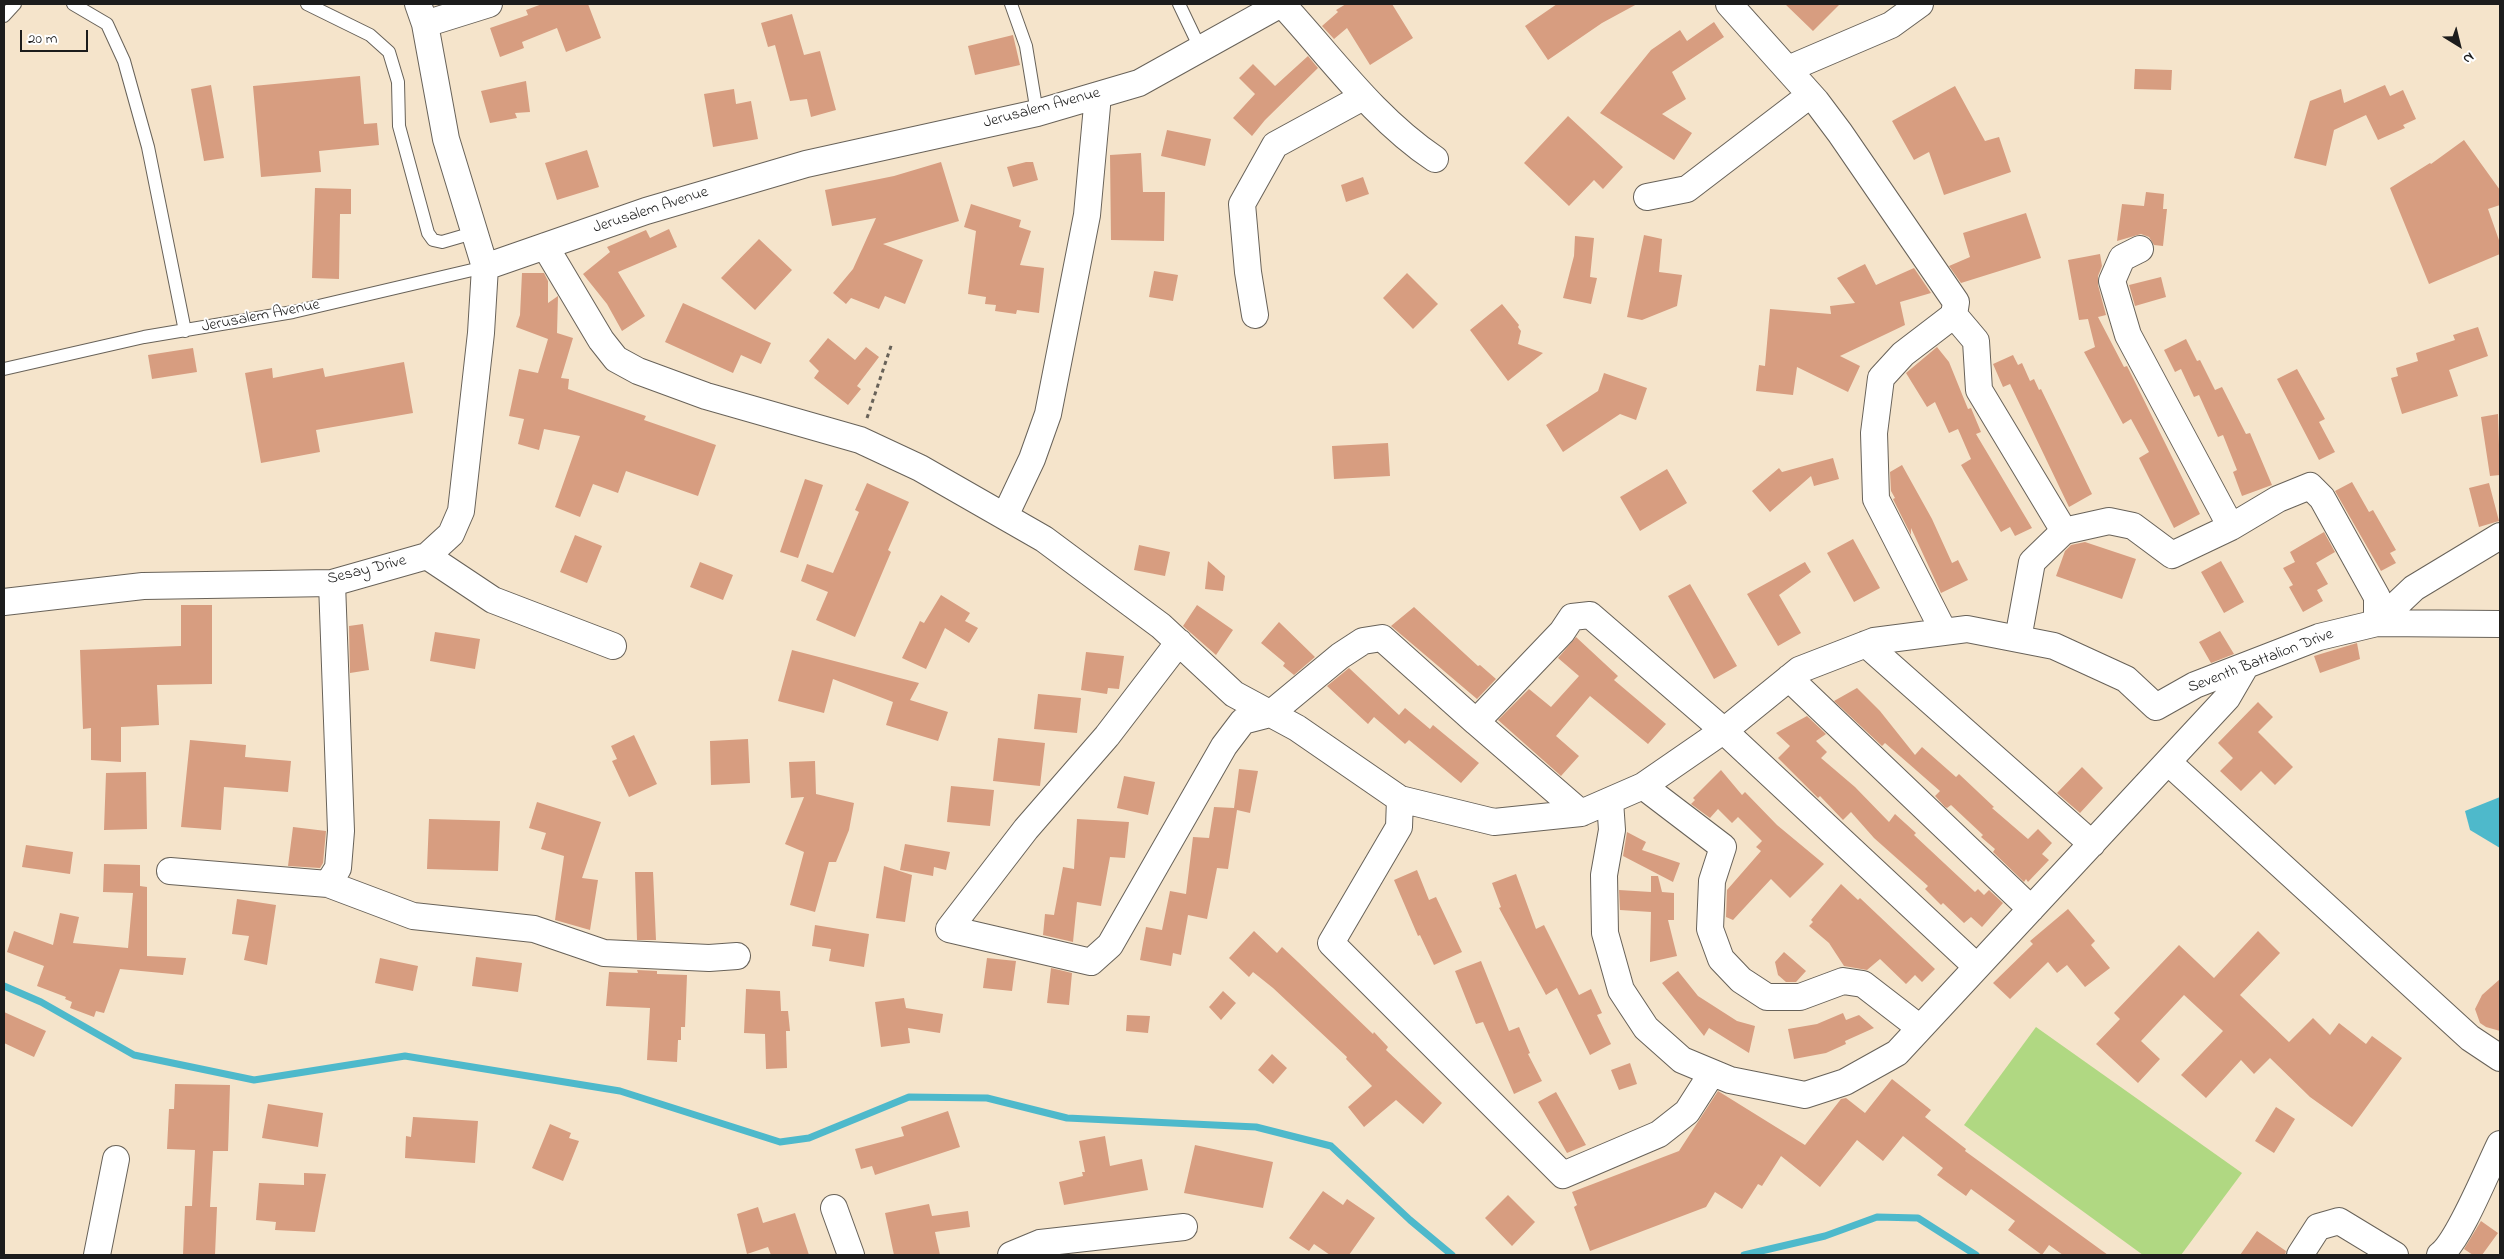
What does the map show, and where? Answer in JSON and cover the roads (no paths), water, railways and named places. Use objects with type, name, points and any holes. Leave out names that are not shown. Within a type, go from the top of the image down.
[{"type":"street","points":[[485,267],[473,233],[446,139],[421,14],[489,4]]},
{"type":"street","points":[[1281,4],[1323,48],[1363,97],[1415,146],[1435,159]]},
{"type":"street","name":"Jerusalem Avenue","points":[[485,267],[684,199],[806,164],[1037,113],[1139,83],[1281,4]]},
{"type":"street","points":[[1729,4],[1810,95],[1870,175],[1956,302],[1954,315],[1903,354],[1881,378],[1874,433],[1876,499],[1944,632]]},
{"type":"street","points":[[1788,69],[1891,25],[1920,4]]},
{"type":"street","points":[[1005,516],[1032,459],[1048,414],[1086,215],[1098,95]]},
{"type":"street","points":[[1647,197],[1687,189],[1810,95]]},
{"type":"street","points":[[1255,315],[1248,272],[1242,204],[1275,145],[1363,97]]},
{"type":"street","points":[[545,246],[601,340],[616,359],[638,371],[706,396],[860,440],[920,468],[1044,539],[1161,626],[1234,694],[1297,728],[1400,800],[1494,822],[1581,813],[1643,786],[1723,730],[1799,670],[1874,641],[1967,630],[2018,639],[2032,562],[2064,530],[2110,521],[2133,526],[2172,555],[2231,527],[2278,499],[2310,486],[2322,498],[2377,597],[2377,623]]},
{"type":"street","points":[[2140,249],[2122,258],[2112,281],[2128,335],[2231,527]]},
{"type":"street","name":"Sesay Drive","points":[[4,602],[143,586],[332,583],[427,556],[451,534],[461,511],[481,333],[485,267]]},
{"type":"street","points":[[1954,315],[1976,342],[1980,390],[2064,530]]},
{"type":"street","points":[[2377,623],[2414,588],[2500,536]]},
{"type":"street","points":[[427,556],[493,600],[613,646]]},
{"type":"street","points":[[328,884],[338,868],[341,831],[332,583]]},
{"type":"street","points":[[1476,722],[1562,632],[1572,616],[1590,615],[1723,730],[1977,967]]},
{"type":"street","name":"Seventh Battalion Drive","points":[[2018,639],[2054,646],[2126,678],[2156,707],[2194,685],[2319,637],[2377,623],[2500,624]]},
{"type":"street","points":[[1179,642],[1107,736],[1026,829],[949,929],[1091,962],[1110,945],[1224,746],[1243,721],[1270,714],[1340,656],[1363,641],[1382,638],[1581,813]]},
{"type":"street","points":[[1866,644],[2092,844]]},
{"type":"street","points":[[1610,801],[1612,830],[1604,875],[1605,933],[1621,990],[1646,1028],[1682,1060],[1712,1073],[1730,1080],[1805,1095],[1845,1082],[1897,1053],[2227,698],[2245,667]]},
{"type":"street","points":[[1789,678],[2031,909]]},
{"type":"street","points":[[2168,762],[2470,1038],[2500,1058]]},
{"type":"street","points":[[1643,786],[1723,847],[1712,881],[1710,929],[1721,959],[1741,980],[1767,997],[1800,998],[1844,981],[1862,984],[1920,1028]]},
{"type":"street","points":[[1400,800],[1399,827],[1331,942],[1563,1175],[1659,1134],[1687,1112],[1712,1073]]},
{"type":"street","points":[[170,871],[328,884],[413,916],[534,929],[604,953],[709,958],[737,956]]},
{"type":"street","points":[[2440,1255],[2446,1251],[2457,1233],[2500,1144]]},
{"type":"street","points":[[97,1255],[116,1159]]},
{"type":"street","points":[[834,1208],[851,1255]]},
{"type":"street","points":[[2300,1255],[2318,1227],[2339,1221],[2395,1255]]},
{"type":"street","points":[[1011,1255],[1040,1243],[1184,1226]]},
{"type":"lane","points":[[4,16],[15,4]]},
{"type":"lane","points":[[74,4],[108,24],[124,61],[148,147],[185,331]]},
{"type":"lane","points":[[306,4],[370,35],[389,52],[398,82],[399,126],[428,233],[433,240],[442,242],[473,233]]},
{"type":"lane","points":[[1011,4],[1026,46],[1037,113]]},
{"type":"lane","points":[[1179,4],[1200,48]]},
{"type":"lane","name":"Jerusalem Avenue","points":[[4,369],[144,337],[293,312],[485,267]]},
{"type":"water","points":[[2500,797],[2500,848],[2470,830],[2465,811]]},
{"type":"waterway","points":[[4,986],[41,1002],[134,1055],[254,1080],[405,1056],[620,1091],[780,1142],[809,1138],[909,1097],[987,1098],[1067,1118],[1256,1127],[1331,1146],[1410,1220],[1452,1255]]},
{"type":"waterway","points":[[1744,1255],[1825,1236],[1877,1217],[1918,1218],[1976,1255]]}]
